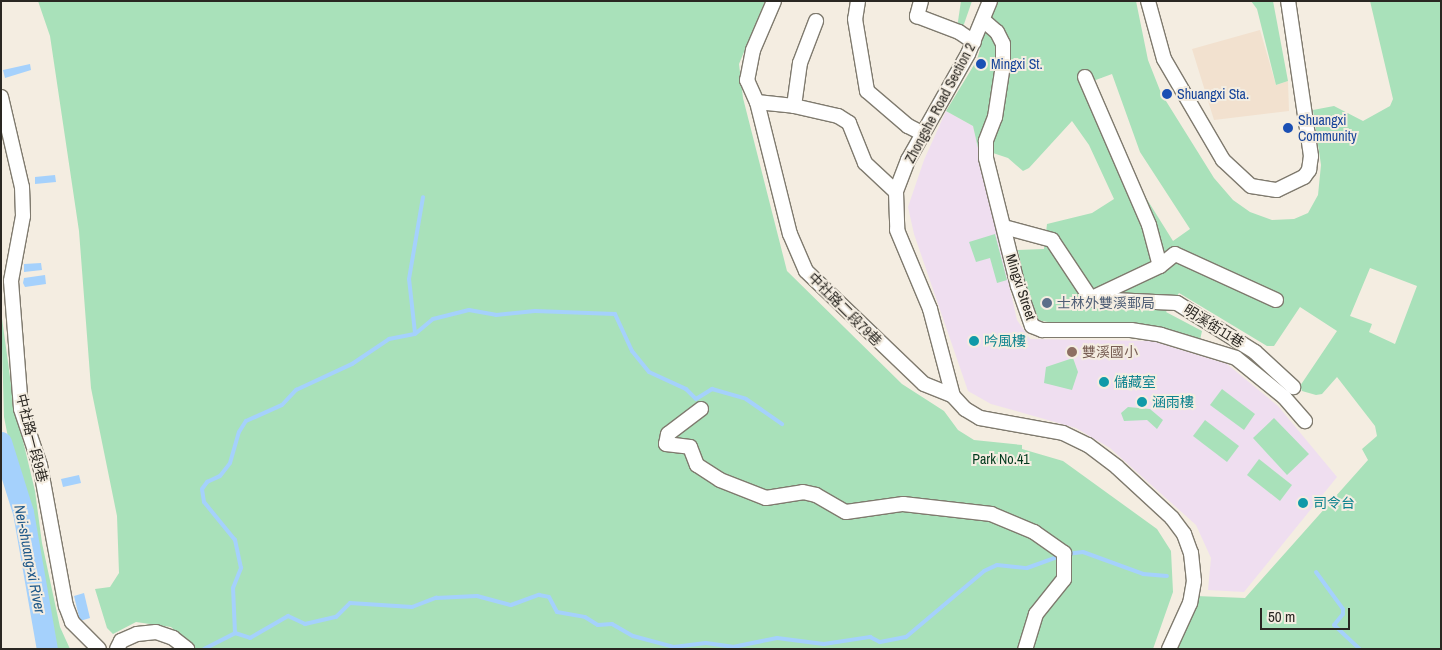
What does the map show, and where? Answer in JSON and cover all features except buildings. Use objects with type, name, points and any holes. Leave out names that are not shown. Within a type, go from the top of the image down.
[{"type":"street","name":"中社路二段79巷","points":[[774,1],[753,50],[747,80],[757,102],[790,234],[806,271],[924,384],[953,396]]},
{"type":"street","points":[[858,1],[855,19],[867,91],[908,126],[922,133]]},
{"type":"street","points":[[921,1],[917,16],[959,32],[974,42]]},
{"type":"street","name":"Zhongshe Road Section 2","points":[[953,396],[930,309],[897,230],[896,192],[922,133],[974,42],[990,1]]},
{"type":"street","points":[[1148,1],[1164,59],[1223,160],[1252,186],[1277,190],[1304,177],[1309,170],[1311,156],[1288,1]]},
{"type":"street","name":"Mingxi Street","points":[[983,20],[997,32],[1003,44],[1003,65],[994,117],[986,141],[986,158],[1032,326],[1042,330],[1131,330],[1161,335],[1236,358],[1284,397],[1305,421]]},
{"type":"street","points":[[794,106],[800,62],[816,21]]},
{"type":"street","points":[[1086,76],[1149,225],[1160,266]]},
{"type":"street","name":"中社路一段9巷","points":[[1,97],[22,187],[23,216],[11,281],[21,408],[40,465],[66,606],[72,622],[98,649]]},
{"type":"street","points":[[757,102],[794,106],[838,116],[849,123],[865,163],[896,192]]},
{"type":"street","points":[[1004,227],[1052,240],[1091,299],[1160,266],[1174,254],[1276,300]]},
{"type":"street","name":"明溪街11巷","points":[[1091,299],[1177,303],[1255,352],[1293,387]]},
{"type":"street","points":[[953,396],[964,410],[980,418],[1063,433],[1088,445],[1117,467],[1172,518],[1184,534],[1191,553],[1194,581],[1190,602],[1169,649]]},
{"type":"street","points":[[701,409],[668,434],[666,444],[690,447],[697,465],[720,480],[757,495],[766,498],[803,492],[816,494],[846,512],[903,504],[992,514],[1034,532],[1064,553],[1064,579],[1036,614],[1025,649]]},
{"type":"street","points":[[117,649],[122,641],[137,634],[156,632],[173,638],[187,649]]},
{"type":"shaded area","points":[[1260,30],[1276,85],[1288,81],[1289,111],[1214,120],[1192,49]]},
{"type":"shaded area","name":"雙溪國小","points":[[946,111],[973,126],[1017,320],[1030,339],[1152,341],[1227,364],[1278,406],[1337,477],[1244,592],[1208,590],[1211,558],[1196,525],[1110,448],[1076,428],[991,404],[968,391],[914,234],[908,207],[924,160]]},
{"type":"green space","name":"Park No.41","points":[[38,1],[765,1],[739,64],[743,98],[787,271],[902,384],[944,411],[958,430],[974,440],[1022,445],[1022,449],[1063,461],[1157,529],[1171,551],[1173,592],[1153,649],[195,649],[171,627],[136,622],[113,634],[107,628],[95,589],[110,587],[119,573],[117,516],[91,388],[79,231],[50,36]]},
{"type":"green space","points":[[961,1],[972,1],[963,27],[957,28]]},
{"type":"green space","points":[[993,1],[1136,1],[1148,60],[1161,93],[1214,178],[1233,200],[1250,212],[1272,220],[1294,219],[1308,213],[1318,195],[1321,165],[1313,110],[1334,106],[1363,121],[1390,106],[1393,99],[1370,1],[1441,1],[1441,649],[1172,649],[1196,596],[1245,598],[1368,460],[1362,449],[1377,436],[1375,426],[1337,377],[1322,394],[1316,395],[1302,391],[1300,386],[1337,331],[1300,307],[1274,346],[1267,346],[1179,293],[1166,312],[1202,331],[1200,340],[1069,326],[1032,319],[1018,250],[1044,249],[1047,224],[1092,213],[1114,199],[1089,145],[1072,121],[1029,168],[1023,171],[1008,158],[978,148],[973,126],[946,111],[977,60]],"holes":[[[1112,74],[1140,152],[1190,229],[1173,241],[1143,193],[1093,81]],[[1370,268],[1417,286],[1395,344],[1369,332],[1372,324],[1350,316]]]},
{"type":"green space","points":[[1251,1],[1273,1],[1288,81],[1276,85],[1257,9]]},
{"type":"green space","points":[[995,234],[1007,280],[997,283],[990,258],[976,262],[969,242]]},
{"type":"green space","points":[[1,311],[13,399],[35,491],[42,543],[60,627],[70,649],[50,649],[4,417]]},
{"type":"green space","points":[[1073,358],[1078,372],[1072,390],[1044,383],[1046,367]]},
{"type":"green space","points":[[1222,389],[1255,414],[1244,430],[1210,405]]},
{"type":"green space","points":[[1128,407],[1150,409],[1163,420],[1157,429],[1147,420],[1124,421],[1121,413]]},
{"type":"green space","points":[[1274,418],[1309,454],[1287,475],[1253,438]]},
{"type":"green space","points":[[1205,420],[1239,446],[1227,462],[1193,436]]},
{"type":"green space","points":[[1259,459],[1292,485],[1280,501],[1247,475]]},
{"type":"water","points":[[30,64],[31,70],[5,78],[3,70]]},
{"type":"water","points":[[55,175],[56,182],[35,184],[35,177]]},
{"type":"water","points":[[41,263],[42,270],[24,272],[24,264]]},
{"type":"water","points":[[45,275],[46,284],[25,287],[23,283],[24,278]]},
{"type":"water","points":[[79,475],[81,483],[63,487],[61,479]]},
{"type":"water","points":[[84,593],[90,618],[80,621],[74,596]]},
{"type":"waterway","points":[[415,333],[409,279],[423,197]]},
{"type":"waterway","points":[[235,633],[233,588],[241,568],[235,540],[204,502],[202,489],[207,482],[220,476],[230,463],[239,432],[246,421],[282,405],[296,390],[352,364],[389,339],[415,334],[433,319],[469,310],[496,315],[535,311],[615,314],[632,351],[649,372],[686,389],[696,399],[712,389],[746,399],[782,424]]},
{"type":"waterway","name":"Nei-shuang-xi River","points":[[1,442],[23,512],[47,649]]},
{"type":"waterway","points":[[1067,554],[1083,552],[1143,574],[1167,576]]},
{"type":"waterway","points":[[204,649],[235,633],[250,638],[288,616],[305,624],[336,617],[350,603],[412,607],[436,598],[477,596],[511,605],[539,595],[549,597],[557,612],[585,617],[598,625],[612,624],[633,636],[674,647],[706,643],[733,647],[777,638],[824,644],[870,637],[880,642],[906,637],[984,571],[997,565],[1027,568],[1060,556]]},
{"type":"waterway","points":[[1316,572],[1343,609],[1343,614],[1334,625],[1360,649]]},
{"type":"place","name":"Mingxi St.","points":[[981,64]]},
{"type":"place","name":"Shuangxi Sta.","points":[[1167,94]]},
{"type":"place","name":"Shuangxi Community","points":[[1288,128]]},
{"type":"place","name":"士林外雙溪郵局","points":[[1047,303]]},
{"type":"place","name":"吟風樓","points":[[974,341]]},
{"type":"place","name":"雙溪國小","points":[[1072,352]]},
{"type":"place","name":"儲藏室","points":[[1104,382]]},
{"type":"place","name":"涵雨樓","points":[[1142,402]]},
{"type":"place","name":"司令台","points":[[1303,503]]}]
